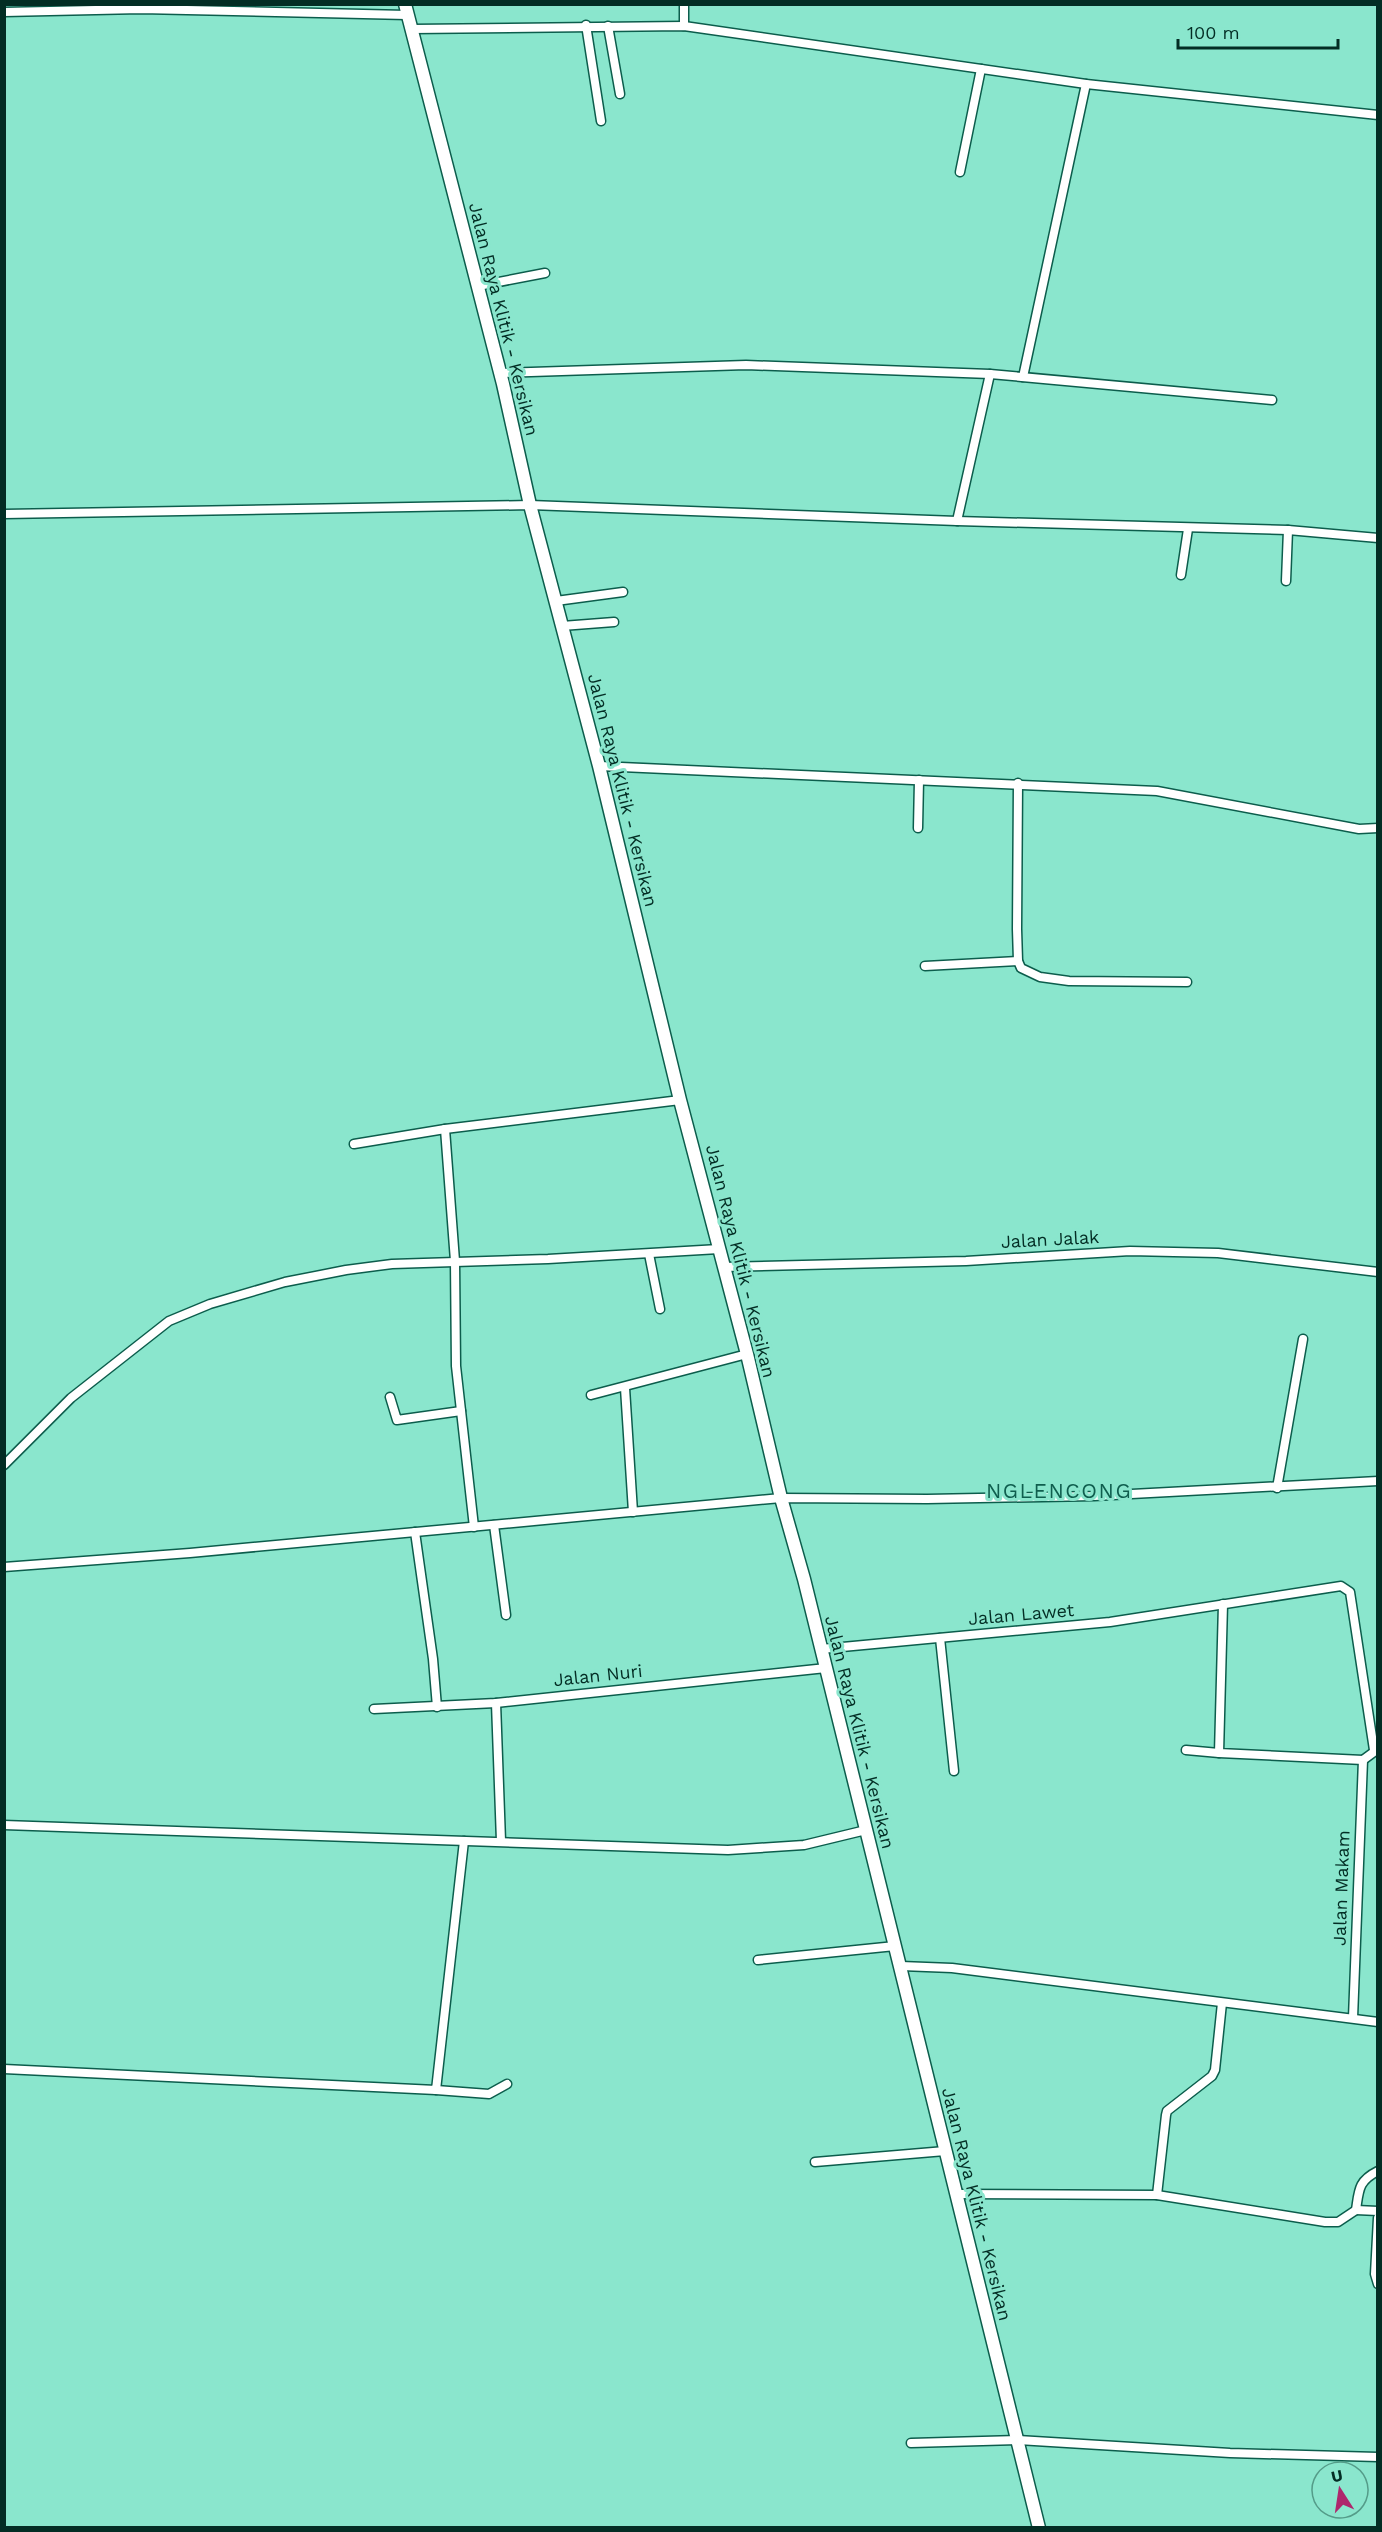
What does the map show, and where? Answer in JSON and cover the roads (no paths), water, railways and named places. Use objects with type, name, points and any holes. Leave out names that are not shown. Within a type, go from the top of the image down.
[{"type":"street","points":[[684,4],[684,26]]},
{"type":"street","points":[[4,12],[141,9],[406,10]]},
{"type":"street","name":"Jalan Raya Klitik - Kersikan","points":[[406,10],[478,286],[530,505],[599,766],[680,1100],[747,1354],[781,1498],[901,1966],[1039,2528]]},
{"type":"street","points":[[411,29],[586,25],[684,26],[1086,84],[1377,115]]},
{"type":"street","points":[[586,25],[601,121]]},
{"type":"street","points":[[608,26],[620,94]]},
{"type":"street","points":[[960,172],[981,69]]},
{"type":"street","points":[[1023,377],[1086,84]]},
{"type":"street","points":[[478,286],[545,273]]},
{"type":"street","points":[[500,373],[746,365],[990,374],[1272,400]]},
{"type":"street","points":[[957,521],[990,374]]},
{"type":"street","points":[[4,514],[530,505],[1188,529],[1288,530],[1377,538]]},
{"type":"street","points":[[1181,575],[1188,529]]},
{"type":"street","points":[[1287,581],[1288,530]]},
{"type":"street","points":[[556,601],[623,592]]},
{"type":"street","points":[[562,626],[614,622]]},
{"type":"street","points":[[599,766],[1018,783],[1156,791],[1359,829],[1377,828]]},
{"type":"street","points":[[918,828],[919,780]]},
{"type":"street","points":[[1018,783],[1018,961],[1021,968],[1030,974],[1069,981],[1187,982]]},
{"type":"street","points":[[925,966],[1018,961]]},
{"type":"street","points":[[354,1144],[445,1129],[680,1100]]},
{"type":"street","points":[[445,1129],[455,1262],[456,1366],[474,1527]]},
{"type":"street","points":[[4,1465],[71,1398],[176,1317],[285,1282],[381,1266],[719,1249]]},
{"type":"street","name":"Jalan Jalak","points":[[723,1267],[966,1261],[1130,1251],[1218,1253],[1377,1272]]},
{"type":"street","points":[[649,1254],[660,1310]]},
{"type":"street","points":[[1277,1488],[1303,1339]]},
{"type":"street","points":[[591,1395],[625,1388],[747,1354]]},
{"type":"street","points":[[625,1388],[633,1512]]},
{"type":"street","points":[[390,1397],[397,1420],[460,1411]]},
{"type":"street","points":[[4,1567],[781,1498],[951,1499],[1277,1488],[1377,1481]]},
{"type":"street","points":[[494,1525],[506,1615]]},
{"type":"street","points":[[415,1532],[433,1659],[437,1707]]},
{"type":"street","name":"Jalan Lawet","points":[[821,1649],[1110,1622],[1341,1586],[1350,1592],[1376,1750]]},
{"type":"street","points":[[1219,1753],[1223,1604]]},
{"type":"street","points":[[940,1638],[954,1771]]},
{"type":"street","name":"Jalan Nuri","points":[[374,1709],[496,1703],[826,1668]]},
{"type":"street","points":[[496,1703],[501,1841]]},
{"type":"street","points":[[1186,1750],[1363,1760],[1376,1750]]},
{"type":"street","name":"Jalan Makam","points":[[1353,2018],[1363,1760]]},
{"type":"street","points":[[4,1825],[739,1849],[804,1845],[866,1830]]},
{"type":"street","points":[[436,2090],[464,1841]]},
{"type":"street","points":[[758,1960],[895,1946]]},
{"type":"street","points":[[901,1966],[964,1970],[1377,2022]]},
{"type":"street","points":[[1156,2195],[1167,2111],[1212,2076],[1215,2070],[1222,2003]]},
{"type":"street","points":[[4,2069],[489,2094],[507,2084]]},
{"type":"street","points":[[815,2162],[945,2151]]},
{"type":"street","points":[[956,2194],[1156,2195],[1325,2222],[1338,2222],[1356,2210],[1360,2187],[1365,2178],[1377,2171]]},
{"type":"street","points":[[1356,2210],[1377,2211]]},
{"type":"street","points":[[1377,2218],[1375,2274],[1377,2284]]},
{"type":"street","points":[[911,2443],[1018,2440],[1230,2453],[1377,2457]]},
{"type":"district","name":"NGLENCONG","points":[[1059,1490]]}]
